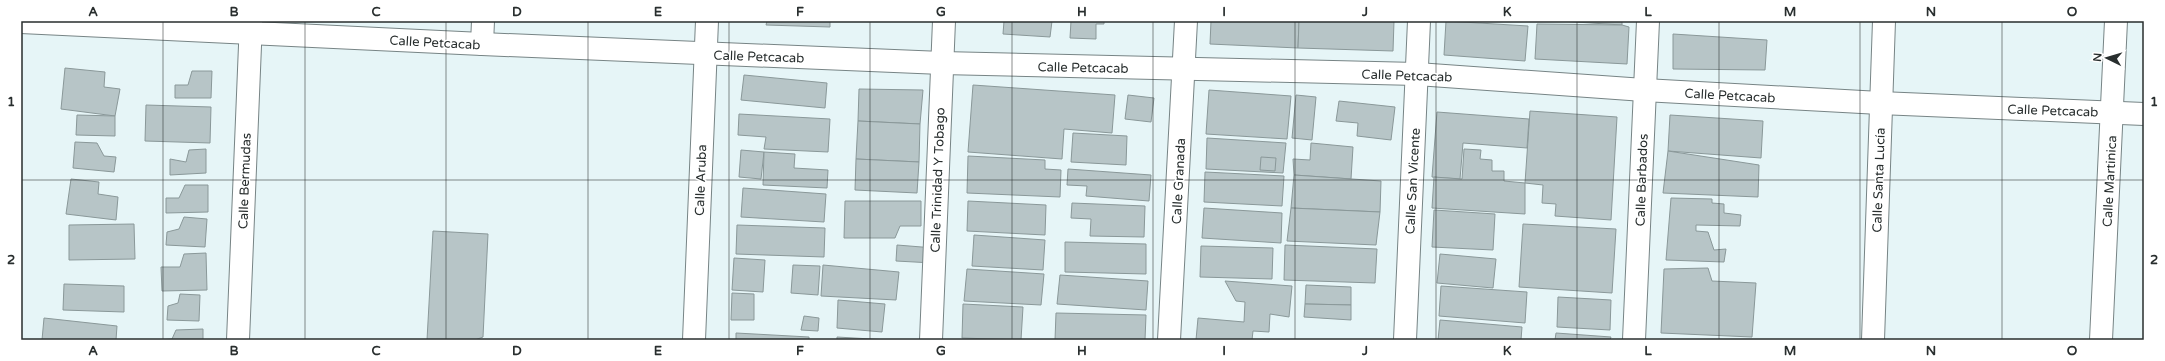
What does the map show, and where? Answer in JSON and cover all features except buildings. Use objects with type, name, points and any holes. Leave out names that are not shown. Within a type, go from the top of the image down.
[{"type":"street","points":[[482,44],[483,21]]},
{"type":"street","name":"Calle Aruba","points":[[694,340],[707,21]]},
{"type":"street","name":"Calle Trinidad Y Tobago","points":[[931,340],[944,21]]},
{"type":"street","name":"Calle Granada","points":[[1169,340],[1186,21]]},
{"type":"street","name":"Calle San Vicente","points":[[1405,340],[1419,21]]},
{"type":"street","name":"Calle Barbados","points":[[1634,340],[1648,21]]},
{"type":"street","name":"Calle Santa Lucía","points":[[1873,340],[1884,21]]},
{"type":"street","name":"Calle Martinica","points":[[2101,340],[2116,21]]},
{"type":"street","name":"Calle Petcacab","points":[[21,22],[251,27],[482,44],[942,63],[1417,74],[1644,90],[1880,103],[2144,114]]},
{"type":"street","name":"Calle Bermudas","points":[[238,340],[251,27]]}]
